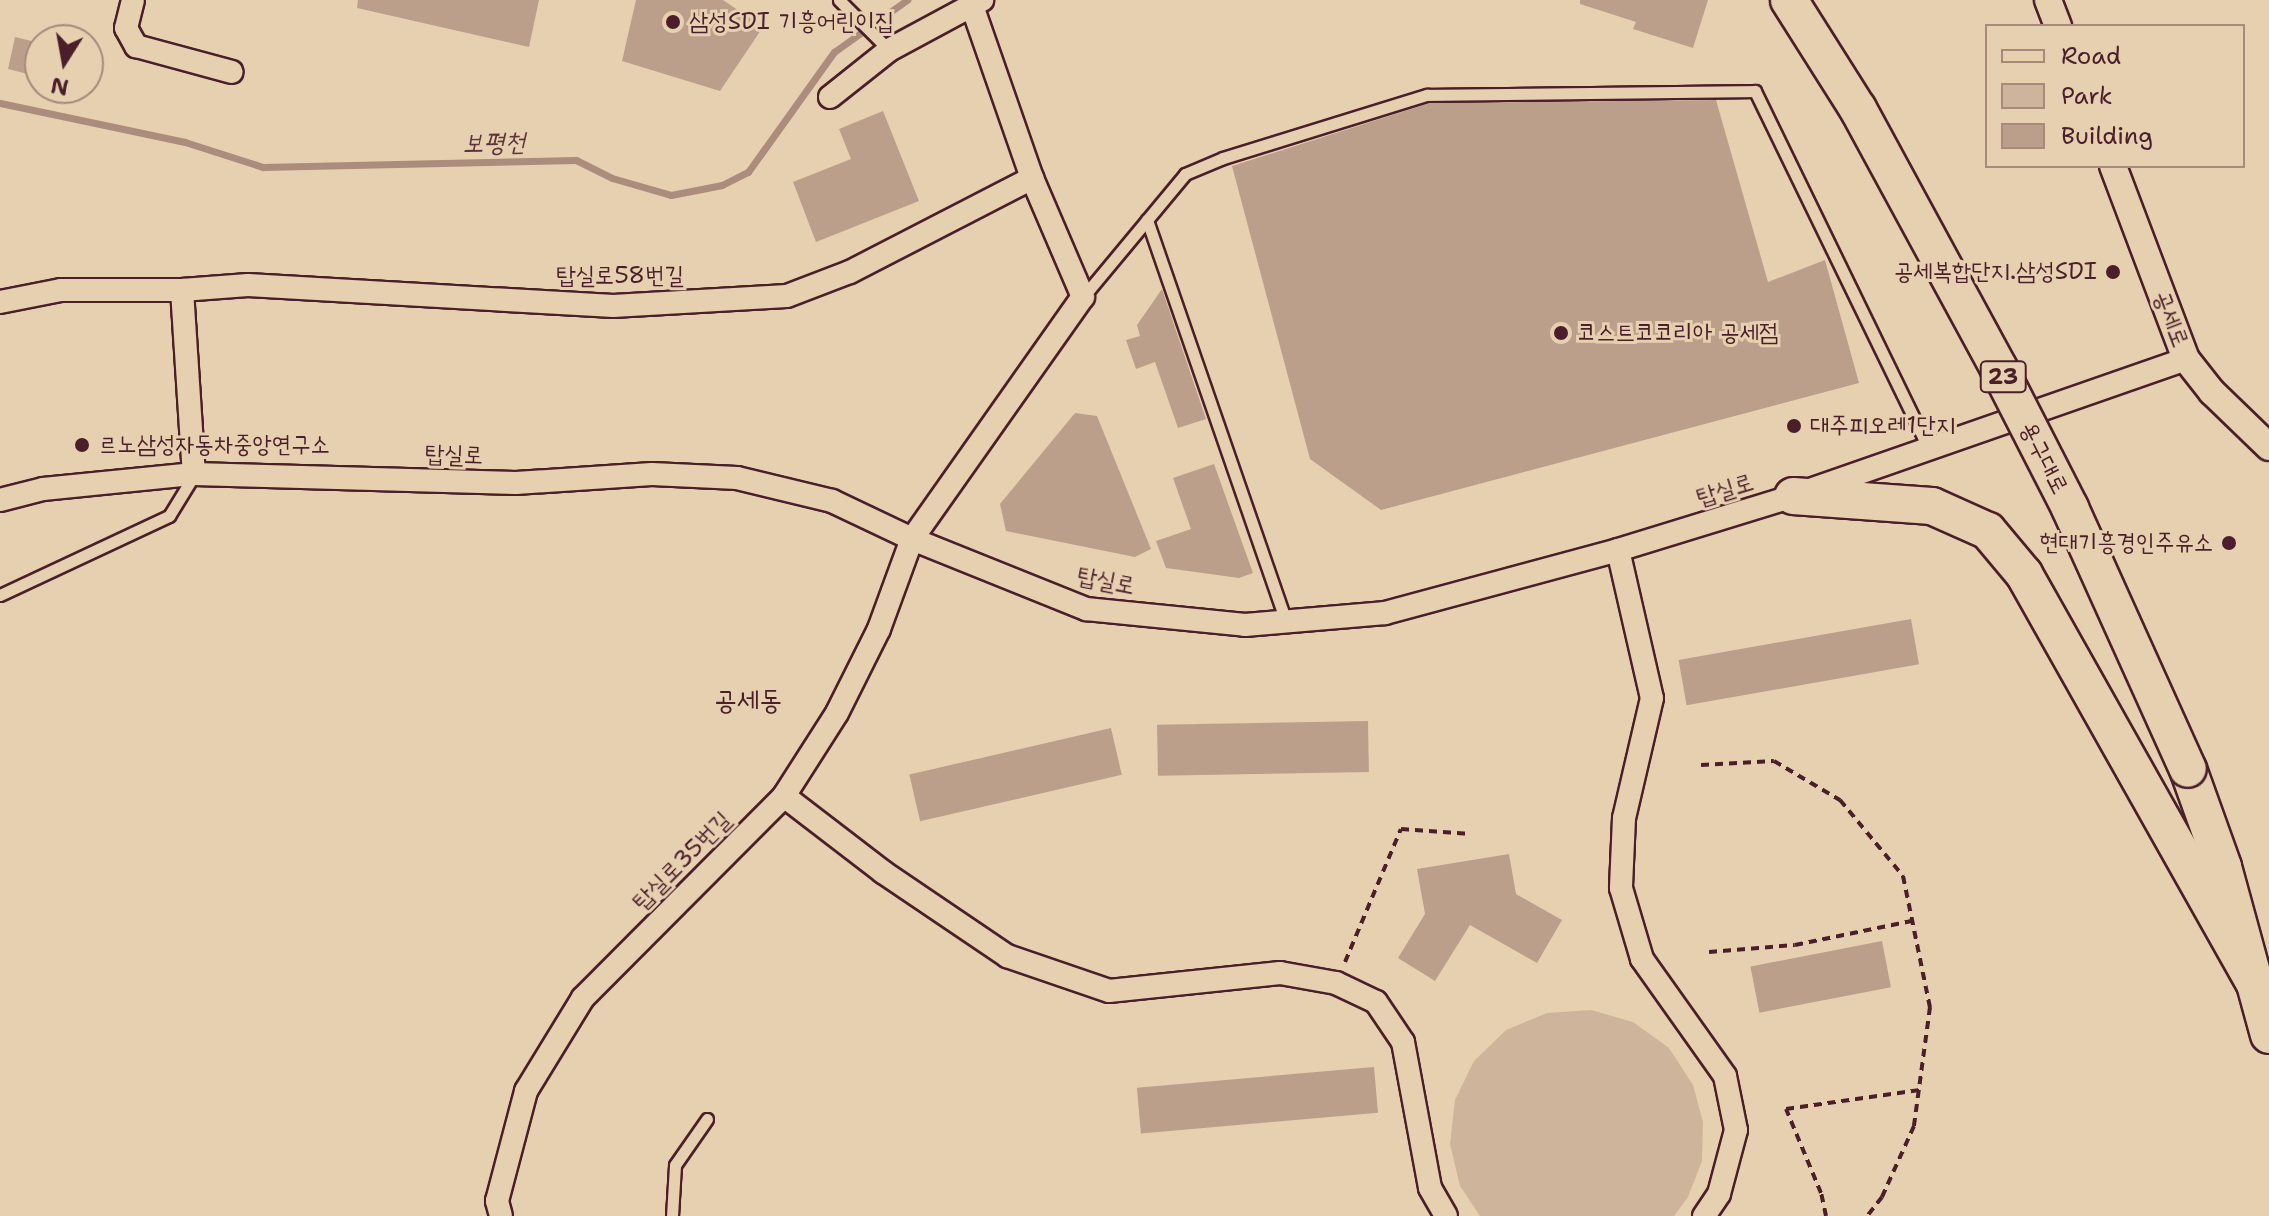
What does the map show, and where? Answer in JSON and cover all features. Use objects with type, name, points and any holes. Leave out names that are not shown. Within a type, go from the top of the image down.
[{"type":"highway","name":"용구대로","points":[[1789,0],[1858,109],[1918,215],[2070,508],[2188,769],[2223,867],[2269,1035]]},
{"type":"highway","points":[[1793,496],[1854,503],[1932,506],[1988,531],[2024,574],[2254,983]]},
{"type":"street","points":[[133,0],[126,28],[136,46],[232,72]]},
{"type":"street","points":[[2048,0],[2057,24]]},
{"type":"street","points":[[830,97],[889,50],[977,2],[1032,178],[1083,297]]},
{"type":"street","name":"공세로","points":[[2114,168],[2186,359],[2212,392],[2269,447]]},
{"type":"street","name":"탑실로58번길","points":[[0,302],[61,290],[182,290],[248,285],[613,306],[787,296],[850,272],[1032,178]]},
{"type":"street","points":[[182,290],[194,474]]},
{"type":"street","name":"탑실로35번길","points":[[501,1216],[497,1201],[526,1091],[583,998],[784,796],[837,713],[872,643],[912,539],[1083,297]]},
{"type":"street","name":"탑실로","points":[[0,500],[43,489],[194,474],[516,483],[652,474],[737,478],[832,501],[912,539],[1086,609],[1245,625],[1385,613],[1618,550],[1793,496],[2186,359]]},
{"type":"street","points":[[1618,550],[1652,698],[1624,818],[1621,888],[1642,959],[1725,1076],[1736,1130],[1719,1194],[1704,1216]]},
{"type":"street","points":[[784,796],[883,872],[1007,956],[1109,991],[1280,973],[1336,983],[1376,1002],[1403,1042],[1430,1188],[1446,1216]]},
{"type":"lane","points":[[843,3],[889,50]]},
{"type":"lane","points":[[1083,297],[1185,174],[1223,158],[1427,95],[1755,91],[1929,449]]},
{"type":"lane","points":[[1147,220],[1286,621]]},
{"type":"lane","points":[[0,595],[169,516],[194,474]]},
{"type":"lane","points":[[672,1216],[675,1165],[707,1119]]},
{"type":"path","points":[[1701,765],[1774,761],[1840,800],[1903,876],[1930,1007],[1914,1126],[1882,1197],[1867,1216]]},
{"type":"path","points":[[1336,983],[1401,829],[1471,834]]},
{"type":"path","points":[[1709,952],[1795,945],[1912,921]]},
{"type":"path","points":[[1826,1216],[1821,1193],[1786,1109],[1920,1090]]},
{"type":"green space","points":[[1591,1010],[1633,1022],[1669,1048],[1693,1085],[1703,1122],[1702,1161],[1688,1197],[1674,1216],[1480,1216],[1460,1186],[1450,1144],[1455,1100],[1474,1061],[1506,1030],[1547,1013]]},
{"type":"building","points":[[358,0],[539,0],[529,47],[357,8]]},
{"type":"building","points":[[636,0],[723,0],[763,27],[720,91],[622,61]]},
{"type":"building","points":[[1580,0],[1708,0],[1693,48],[1633,29],[1636,22],[1580,4]]},
{"type":"building","points":[[15,37],[24,39],[24,73],[8,69]]},
{"type":"building","name":"코스트코코리아 공세점","points":[[1716,100],[1768,282],[1825,260],[1859,383],[1381,510],[1310,459],[1232,166],[1430,103]]},
{"type":"building","points":[[883,111],[919,201],[816,242],[793,182],[851,159],[839,129]]},
{"type":"building","points":[[1162,289],[1206,419],[1178,428],[1155,362],[1136,369],[1126,340],[1140,336],[1137,325]]},
{"type":"building","points":[[1075,413],[1097,416],[1151,549],[1135,557],[1006,531],[1000,504]]},
{"type":"building","points":[[1214,464],[1253,573],[1239,578],[1166,568],[1156,541],[1191,529],[1173,478]]},
{"type":"building","points":[[1911,619],[1919,664],[1687,705],[1679,660]]},
{"type":"building","points":[[1368,721],[1369,772],[1158,776],[1157,725]]},
{"type":"building","points":[[1111,728],[1122,775],[920,821],[909,775]]},
{"type":"building","points":[[1509,854],[1516,894],[1562,920],[1537,963],[1470,925],[1435,981],[1398,958],[1425,914],[1417,869]]},
{"type":"building","points":[[1882,941],[1891,987],[1759,1013],[1750,967]]},
{"type":"building","points":[[1374,1067],[1378,1113],[1141,1134],[1137,1088]]},
{"type":"waterway","name":"보평천","points":[[0,103],[185,142],[263,167],[576,160],[612,178],[671,195],[722,185],[748,172],[834,52],[907,0]]},
{"type":"place","name":"삼성SDI 기흥어린이집","points":[[673,22]]},
{"type":"place","name":"공세복합단지.삼성SDI","points":[[2113,272]]},
{"type":"place","name":"코스트코코리아 공세점","points":[[1561,333]]},
{"type":"place","name":"대주피오레1단지","points":[[1794,426]]},
{"type":"place","name":"르노삼성자동차중앙연구소","points":[[82,445]]},
{"type":"place","name":"현대기흥경인주유소","points":[[2229,543]]},
{"type":"district","name":"공세동","points":[[748,699]]}]
